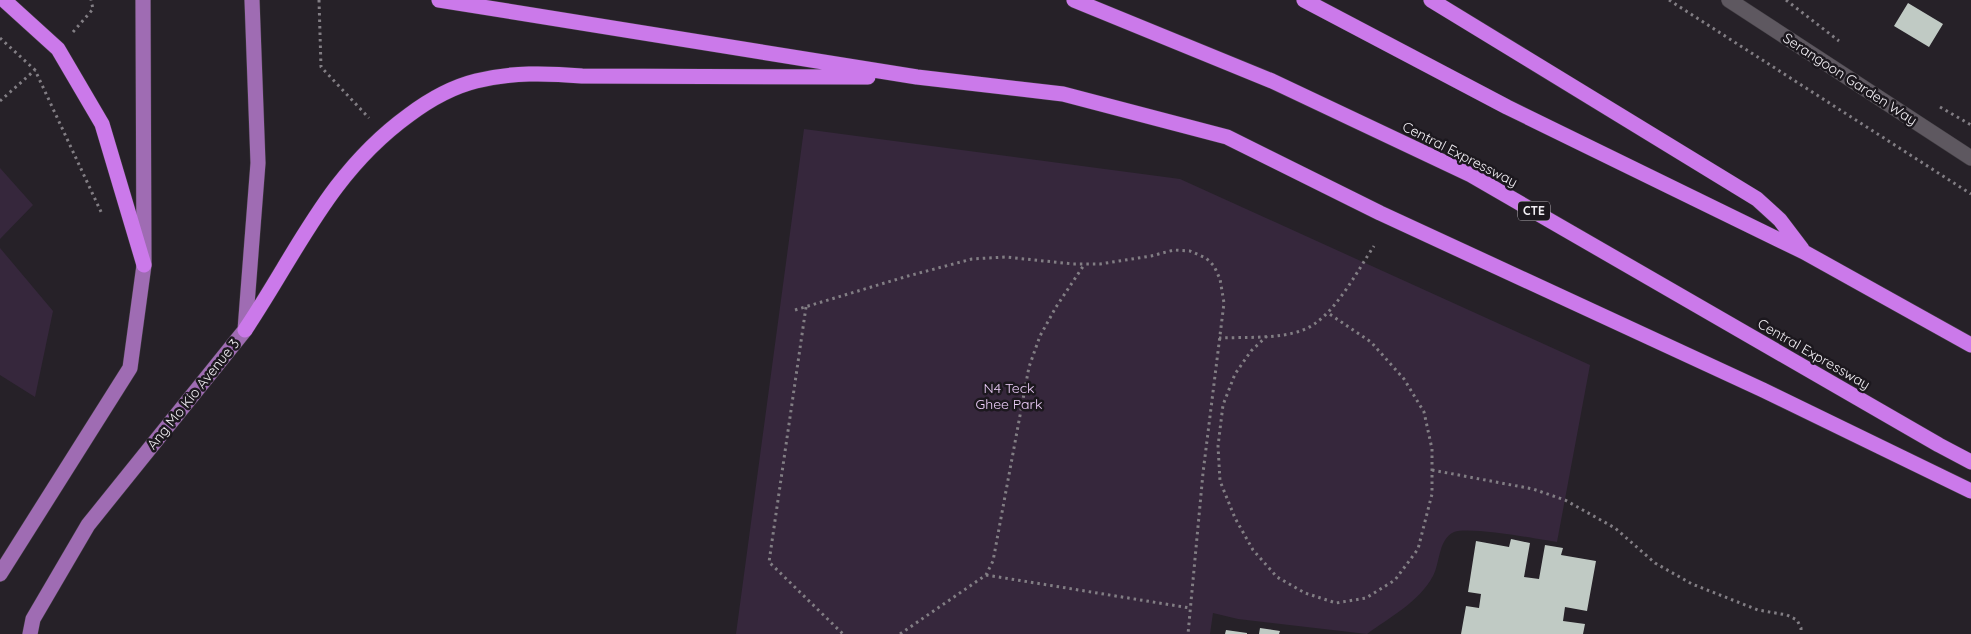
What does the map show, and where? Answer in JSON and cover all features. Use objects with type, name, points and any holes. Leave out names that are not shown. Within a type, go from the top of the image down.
[{"type":"highway","points":[[4,0],[58,49],[102,124],[144,265]]},
{"type":"highway","points":[[439,0],[609,29],[917,77],[1063,94],[1227,137],[1380,213],[1763,390],[1971,490]]},
{"type":"highway","name":"Central Expressway","points":[[1074,0],[1272,81],[1470,175],[1971,462]]},
{"type":"highway","points":[[1304,0],[1507,107],[1804,252],[1971,345]]},
{"type":"highway","points":[[1431,0],[1757,198],[1780,220],[1804,252]]},
{"type":"highway","points":[[245,330],[269,294],[286,261],[332,190],[362,156],[385,134],[421,106],[450,90],[477,80],[510,75],[547,73],[582,76],[917,77]]},
{"type":"main road","points":[[0,574],[130,368],[144,265],[143,0]]},
{"type":"main road","name":"Ang Mo Kio Avenue 3","points":[[30,634],[33,619],[88,525],[245,330],[258,163],[252,0]]},
{"type":"street","name":"Serangoon Garden Way","points":[[1729,0],[1971,158]]},
{"type":"path","points":[[58,49],[93,9],[91,0]]},
{"type":"path","points":[[319,0],[321,67],[385,134]]},
{"type":"path","points":[[1669,0],[1971,194]]},
{"type":"path","points":[[0,38],[35,70],[104,218]]},
{"type":"path","points":[[0,101],[35,70]]},
{"type":"path","points":[[1219,338],[1267,336],[1305,330],[1328,313],[1374,246]]},
{"type":"path","points":[[795,310],[972,259],[1006,257],[1100,264],[1174,250],[1190,251],[1206,258],[1214,266],[1220,279],[1224,303],[1203,473],[1188,634]]},
{"type":"path","points":[[900,634],[986,575],[993,561],[1029,367],[1040,336],[1084,264]]},
{"type":"path","points":[[806,307],[769,562],[843,634]]},
{"type":"path","points":[[1267,336],[1251,351],[1235,374],[1223,406],[1218,446],[1220,481],[1235,518],[1253,550],[1277,577],[1305,593],[1336,603],[1366,598],[1395,580],[1418,549],[1432,494],[1432,449],[1424,412],[1404,379],[1371,342],[1328,313]]},
{"type":"path","points":[[1432,470],[1533,489],[1566,500],[1615,528],[1655,563],[1692,584],[1758,610],[1787,615],[1798,620],[1801,634]]},
{"type":"path","points":[[986,575],[1190,608]]},
{"type":"green space","name":"N4 Teck Ghee Park","points":[[804,129],[1180,179],[1590,365],[1557,542],[1488,532],[1454,532],[1445,540],[1433,576],[1420,594],[1367,634],[1238,619],[1213,613],[1210,634],[736,634]]},
{"type":"green space","points":[[0,168],[33,205],[0,239]]},
{"type":"green space","points":[[0,248],[53,311],[35,397],[0,375]]},
{"type":"building","points":[[1908,3],[1943,24],[1929,47],[1894,26]]},
{"type":"building","points":[[1511,539],[1530,543],[1524,577],[1539,579],[1545,545],[1563,548],[1561,555],[1596,561],[1587,611],[1565,607],[1563,621],[1585,624],[1583,634],[1461,634],[1466,606],[1479,608],[1481,594],[1468,592],[1476,541],[1509,547]]},
{"type":"building","points":[[1260,628],[1280,631],[1279,634],[1259,634]]},
{"type":"building","points":[[1226,630],[1247,633],[1247,634],[1225,634]]}]
